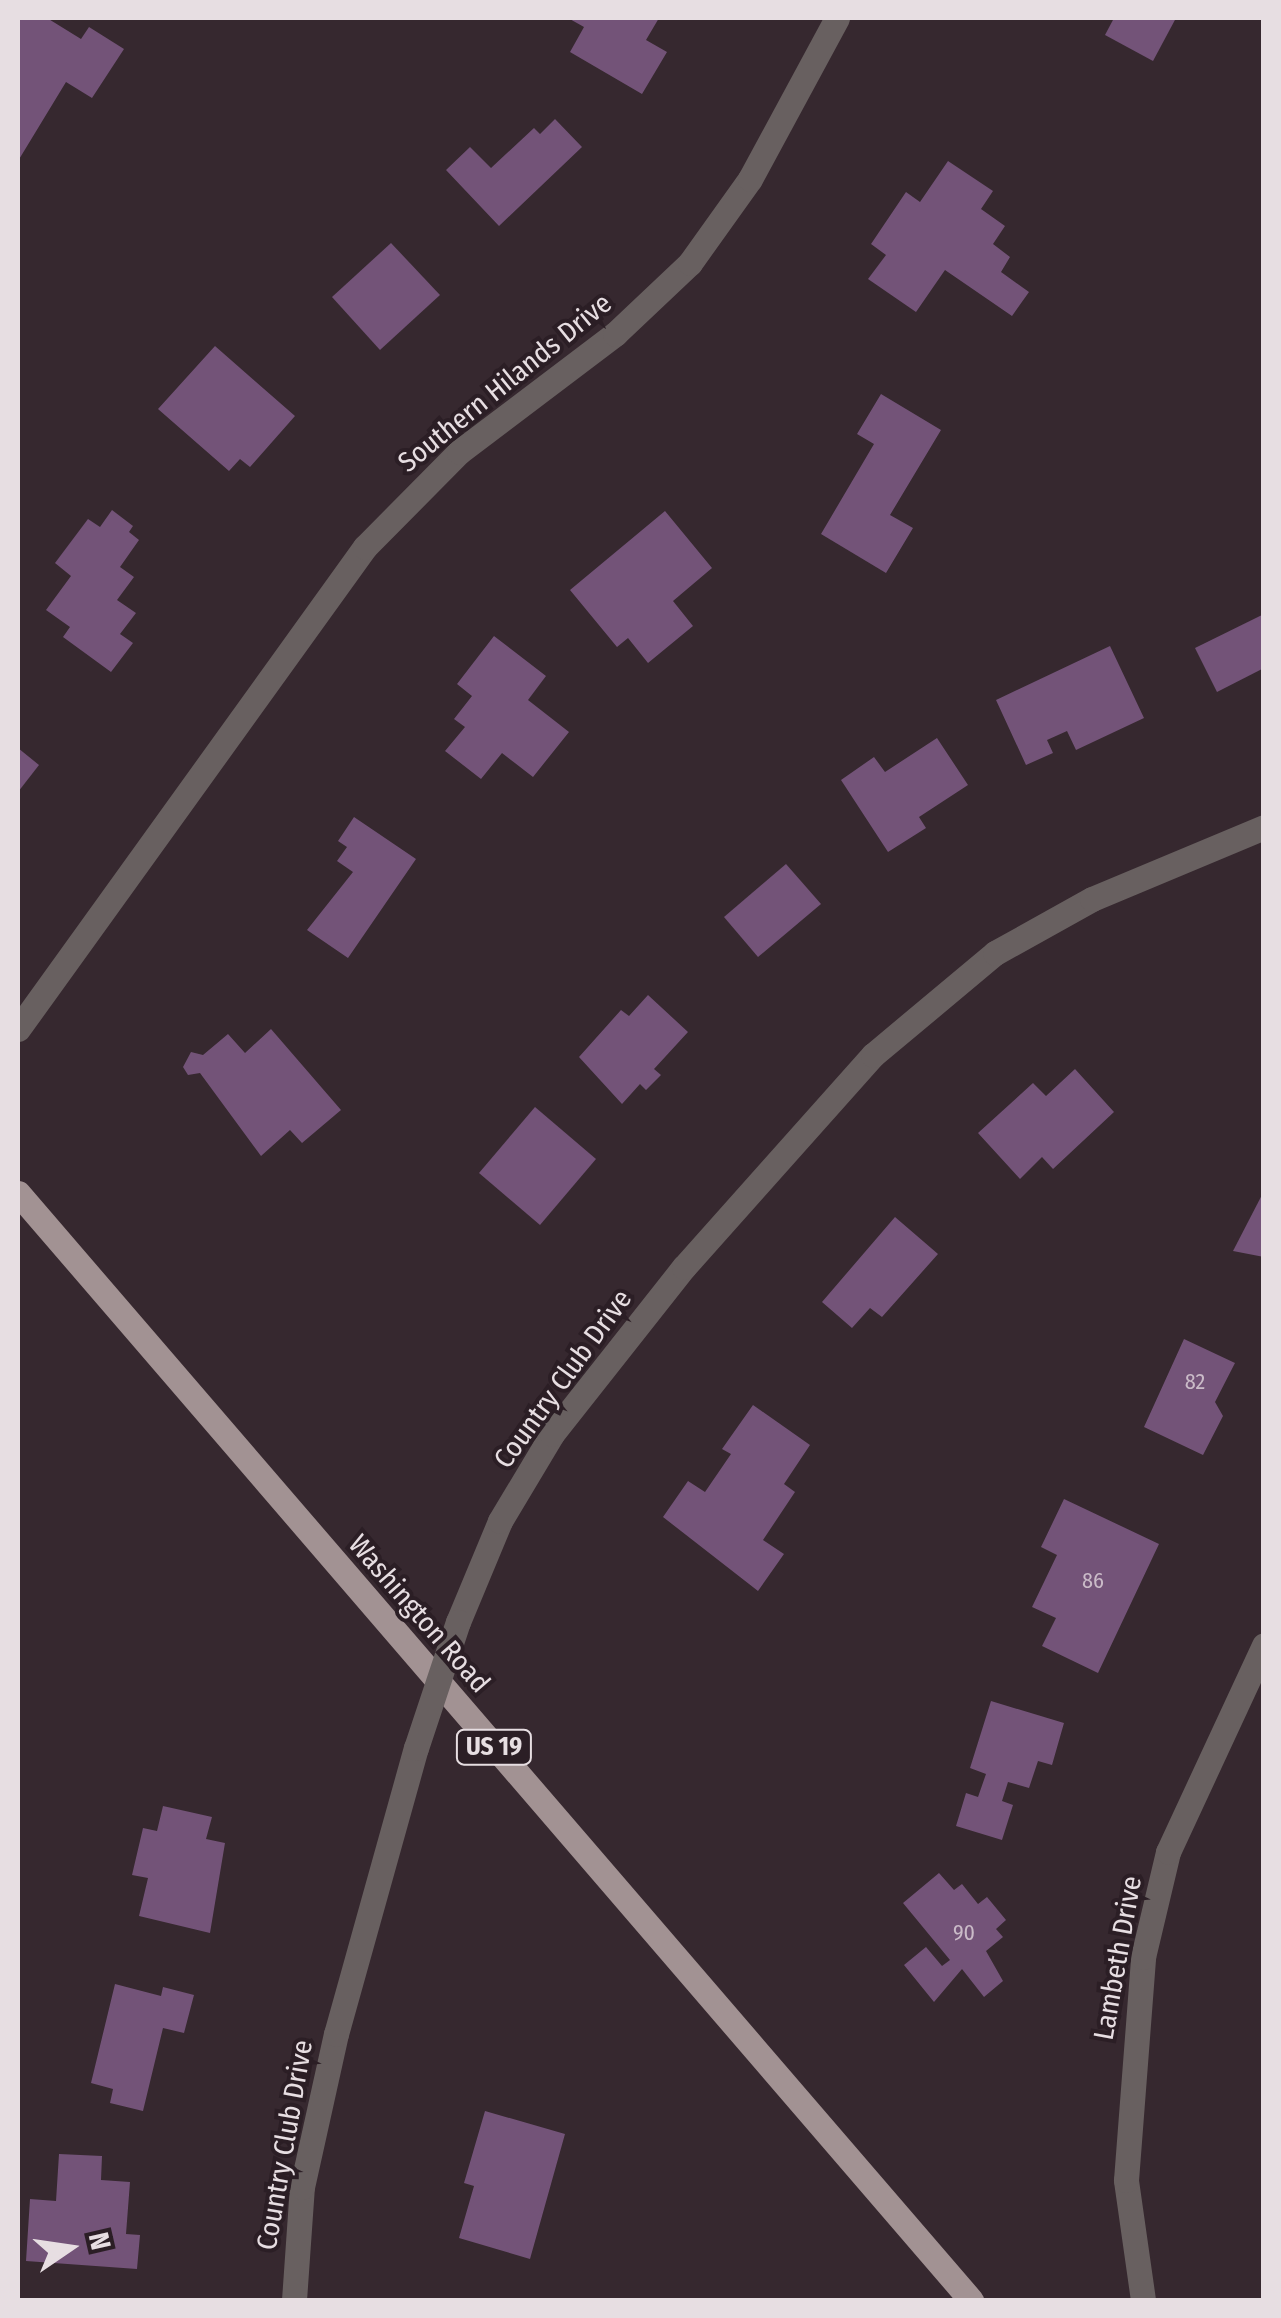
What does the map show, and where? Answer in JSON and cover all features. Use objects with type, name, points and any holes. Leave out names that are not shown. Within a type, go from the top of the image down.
[{"type":"main road","name":"Washington Road","points":[[18,1193],[971,2300]]},
{"type":"street","name":"Southern Hilands Drive","points":[[18,1029],[365,547],[458,452],[615,334],[690,263],[770,145],[836,18]]},
{"type":"street","name":"Country Club Drive","points":[[294,2300],[302,2188],[332,2053],[416,1748],[458,1622],[500,1522],[563,1420],[684,1267],[873,1055],[995,953],[1092,899],[1264,827]]},
{"type":"street","name":"Lambeth Drive","points":[[1143,2300],[1131,2241],[1126,2113],[1143,1957],[1174,1840],[1264,1645]]},
{"type":"building","points":[[18,18],[47,18],[81,39],[89,27],[124,49],[92,98],[66,82],[18,161]]},
{"type":"building","points":[[568,18],[659,18],[646,40],[667,52],[642,94],[570,52],[584,27]]},
{"type":"building","points":[[1114,18],[1176,18],[1153,61],[1105,35]]},
{"type":"building","points":[[555,119],[582,147],[499,226],[446,170],[470,147],[491,168],[534,128],[540,134]]},
{"type":"building","points":[[948,161],[993,191],[981,209],[1005,226],[993,244],[1010,257],[1001,272],[1029,292],[1012,316],[945,270],[916,312],[868,279],[886,255],[871,244],[906,192],[920,202]]},
{"type":"building","points":[[391,243],[440,295],[380,350],[332,297]]},
{"type":"building","points":[[215,346],[295,416],[250,467],[240,459],[229,471],[158,409]]},
{"type":"building","points":[[881,394],[941,430],[890,515],[913,528],[886,573],[821,534],[874,444],[857,434]]},
{"type":"building","points":[[112,510],[133,526],[129,532],[139,540],[120,567],[134,577],[117,600],[136,613],[120,634],[133,643],[111,672],[63,637],[70,627],[46,610],[71,576],[55,563],[88,519],[100,527]]},
{"type":"building","points":[[665,511],[712,568],[673,601],[693,626],[648,663],[628,638],[617,647],[570,590]]},
{"type":"building","points":[[1264,614],[1264,668],[1217,692],[1195,648]]},
{"type":"building","points":[[494,636],[546,676],[528,700],[569,732],[533,777],[502,753],[481,779],[445,751],[465,727],[454,719],[472,696],[457,684]]},
{"type":"building","points":[[1110,646],[1144,718],[1076,750],[1067,731],[1047,740],[1053,753],[1026,765],[996,700]]},
{"type":"building","points":[[937,738],[968,785],[919,817],[926,828],[888,852],[841,780],[874,757],[885,772]]},
{"type":"building","points":[[18,748],[39,765],[18,792]]},
{"type":"building","points":[[354,817],[416,859],[348,958],[307,930],[353,872],[337,861],[347,847],[338,841]]},
{"type":"building","points":[[786,864],[821,904],[758,957],[724,917]]},
{"type":"building","points":[[648,995],[688,1032],[654,1069],[661,1075],[646,1090],[640,1084],[622,1104],[579,1057],[621,1010],[629,1016]]},
{"type":"building","points":[[271,1029],[341,1110],[302,1143],[290,1130],[261,1156],[200,1073],[188,1075],[183,1067],[191,1052],[203,1055],[228,1034],[245,1053]]},
{"type":"building","points":[[1075,1069],[1114,1112],[1053,1169],[1042,1157],[1020,1179],[978,1133],[1033,1083],[1046,1096]]},
{"type":"building","points":[[535,1107],[596,1159],[540,1225],[479,1173]]},
{"type":"building","points":[[1264,1191],[1264,1257],[1233,1251]]},
{"type":"building","points":[[895,1217],[938,1254],[882,1317],[870,1308],[852,1328],[822,1302]]},
{"type":"building","points":[[1184,1339],[1235,1363],[1215,1402],[1223,1416],[1203,1455],[1144,1427]]},
{"type":"building","points":[[753,1405],[810,1445],[784,1484],[795,1492],[763,1540],[784,1554],[758,1591],[663,1517],[688,1481],[705,1492],[731,1454],[722,1449]]},
{"type":"building","points":[[1064,1499],[1159,1544],[1098,1673],[1042,1646],[1056,1618],[1032,1607],[1057,1555],[1041,1547]]},
{"type":"building","points":[[991,1701],[1064,1723],[1052,1765],[1038,1761],[1029,1788],[1008,1782],[1002,1801],[1013,1805],[1002,1840],[956,1826],[966,1793],[978,1797],[986,1774],[970,1768]]},
{"type":"building","points":[[163,1806],[212,1817],[206,1839],[225,1843],[210,1933],[139,1916],[148,1878],[132,1875],[143,1828],[157,1831]]},
{"type":"building","points":[[939,1873],[954,1890],[962,1884],[978,1904],[987,1897],[1006,1920],[996,1929],[1003,1937],[986,1951],[1003,1981],[984,1997],[962,1969],[934,2002],[904,1965],[926,1947],[942,1966],[950,1960],[903,1903]]},
{"type":"building","points":[[115,1984],[161,1996],[163,1987],[194,1995],[184,2033],[163,2028],[143,2111],[110,2103],[113,2089],[91,2083]]},
{"type":"building","points":[[485,2111],[565,2134],[530,2259],[459,2238],[474,2186],[464,2183]]},
{"type":"building","points":[[59,2154],[102,2156],[101,2180],[130,2182],[126,2234],[140,2235],[137,2269],[26,2261],[30,2199],[56,2201]]}]
